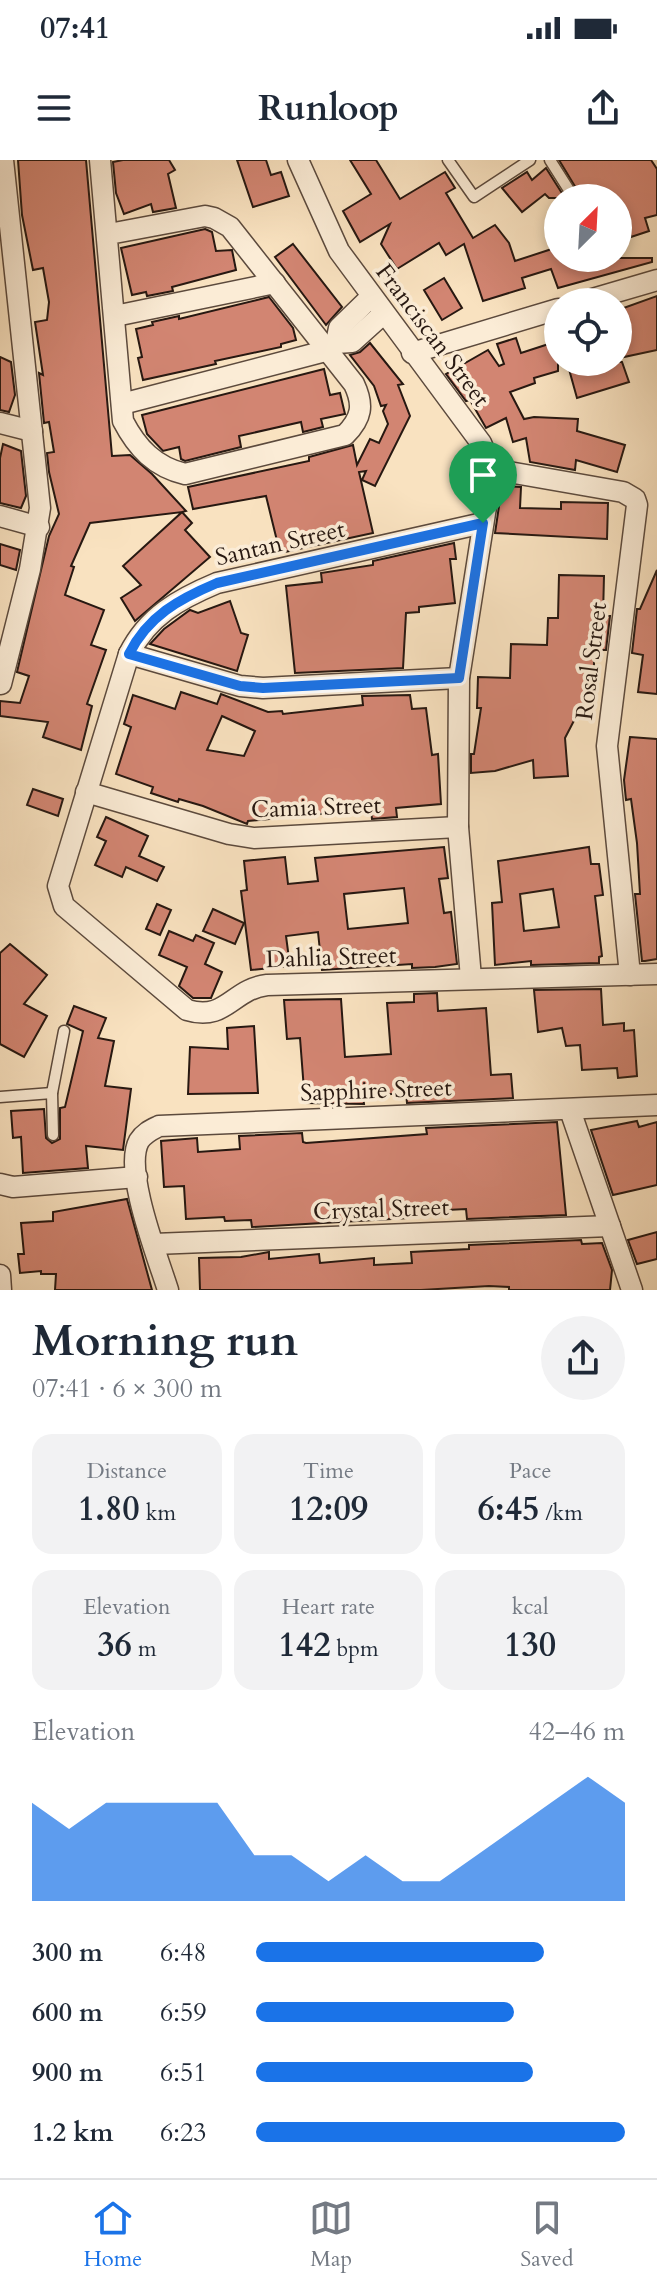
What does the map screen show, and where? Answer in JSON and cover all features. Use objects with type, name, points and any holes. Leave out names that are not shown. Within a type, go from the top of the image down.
[{"type":"street","points":[[1,684],[39,527],[40,489],[6,232],[3,160]]},
{"type":"street","points":[[100,160],[109,234],[123,421],[147,456],[169,470],[185,474],[345,435],[361,414],[362,400],[354,384],[332,347],[230,227],[205,216],[109,234]]},
{"type":"street","name":"Franciscan Street","points":[[298,160],[334,240],[383,314],[481,443],[492,469]]},
{"type":"street","points":[[630,288],[657,280]]},
{"type":"street","points":[[115,316],[275,283]]},
{"type":"street","points":[[332,347],[339,328],[371,297]]},
{"type":"street","points":[[412,353],[544,313]]},
{"type":"street","points":[[122,404],[352,342],[383,314]]},
{"type":"street","points":[[0,325],[21,330]]},
{"type":"street","points":[[0,423],[32,431]]},
{"type":"street","points":[[471,978],[458,827],[459,678],[492,469]]},
{"type":"street","name":"Rosal Street","points":[[492,469],[623,492],[635,499],[637,505],[607,746],[630,975]]},
{"type":"street","points":[[0,516],[39,527]]},
{"type":"street","name":"Santan Street","points":[[60,897],[58,886],[129,654],[139,633],[157,615],[181,598],[217,583],[483,523]]},
{"type":"street","points":[[129,654],[240,686],[263,688],[459,678]]},
{"type":"street","name":"Camia Street","points":[[86,792],[229,834],[254,838],[458,827]]},
{"type":"street","name":"Dahlia Street","points":[[60,897],[64,906],[187,1010],[203,1015],[222,1010],[252,986],[657,974]]},
{"type":"street","name":"Sapphire Street","points":[[137,1177],[135,1156],[138,1143],[145,1133],[159,1126],[657,1105]]},
{"type":"street","points":[[570,1110],[632,1290]]},
{"type":"street","points":[[0,1184],[13,1187],[137,1177],[168,1290]]},
{"type":"street","name":"Crystal Street","points":[[154,1244],[610,1226]]},
{"type":"street","points":[[0,1275],[0,1289]]},
{"type":"lane","points":[[448,160],[474,197],[530,160]]},
{"type":"lane","points":[[550,160],[565,184]]},
{"type":"lane","points":[[53,1135],[52,1093],[64,1031]]},
{"type":"lane","points":[[0,1097],[52,1093]]},
{"type":"building","points":[[18,160],[86,160],[112,456],[130,455],[186,511],[90,523],[71,566],[74,567],[65,595],[104,610],[91,645],[106,650],[87,704],[92,706],[81,750],[43,737],[48,722],[0,716],[0,701],[20,703],[29,676],[17,672],[49,536],[59,514],[49,472],[47,453],[54,452],[49,422],[44,423],[39,373],[43,375],[35,322],[47,320],[49,302],[43,268],[33,270],[22,215]]},
{"type":"building","points":[[169,160],[175,170],[168,174],[176,208],[153,212],[151,204],[124,214],[116,193],[113,162]]},
{"type":"building","points":[[237,160],[266,160],[271,175],[281,172],[289,196],[253,207]]},
{"type":"building","points":[[350,160],[376,160],[400,199],[445,172],[455,188],[446,193],[473,238],[495,225],[509,243],[515,261],[544,252],[544,271],[522,278],[525,288],[483,301],[464,244],[446,255],[439,243],[397,269],[381,244],[390,224],[360,242],[343,211],[371,194]]},
{"type":"building","points":[[559,160],[651,160],[657,169],[657,215],[645,218],[649,231],[632,237],[632,184],[574,184]]},
{"type":"building","points":[[546,168],[556,184],[544,184],[544,195],[522,212],[502,188],[527,172],[532,180]]},
{"type":"building","points":[[205,229],[212,232],[216,251],[232,250],[236,270],[172,287],[173,291],[147,296],[146,292],[132,295],[121,248]]},
{"type":"building","points":[[293,244],[342,307],[326,325],[275,257]]},
{"type":"building","points":[[632,258],[652,258],[652,262],[632,268]]},
{"type":"building","points":[[552,272],[616,272],[558,288]]},
{"type":"building","points":[[444,278],[462,308],[442,320],[424,290]]},
{"type":"building","points":[[657,296],[657,350],[632,355],[632,305]]},
{"type":"building","points":[[269,297],[293,328],[296,340],[281,344],[281,347],[215,361],[216,364],[143,380],[136,329],[153,325],[152,322],[179,316],[179,319]]},
{"type":"building","points":[[516,338],[521,353],[544,346],[544,375],[534,378],[535,383],[510,392],[524,419],[578,419],[577,431],[625,445],[617,472],[576,460],[575,470],[530,462],[526,438],[513,442],[506,418],[486,428],[470,400],[466,401],[446,374],[488,350],[499,366],[504,364],[497,344]]},
{"type":"building","points":[[370,343],[403,384],[398,385],[410,416],[375,486],[362,480],[366,471],[359,472],[373,533],[280,553],[266,496],[193,509],[188,487],[309,461],[309,457],[353,445],[357,465],[370,439],[379,443],[388,424],[383,411],[386,405],[381,406],[374,386],[350,355],[360,352]]},
{"type":"building","points":[[0,357],[11,362],[15,395],[9,412],[0,410]]},
{"type":"building","points":[[324,369],[330,395],[340,393],[345,414],[321,419],[323,427],[303,432],[301,422],[239,436],[241,447],[185,461],[181,459],[179,447],[163,451],[147,434],[142,415]]},
{"type":"building","points":[[571,376],[627,376],[629,382],[577,398]]},
{"type":"building","points":[[3,444],[21,451],[26,496],[21,508],[0,503]]},
{"type":"building","points":[[502,486],[521,487],[520,508],[561,509],[561,502],[608,503],[607,539],[495,533]]},
{"type":"building","points":[[182,512],[192,523],[185,530],[210,557],[135,621],[121,598],[141,585],[123,566]]},
{"type":"building","points":[[454,543],[456,559],[450,559],[455,603],[419,607],[419,612],[406,613],[403,668],[295,673],[286,586],[322,582],[321,573],[373,565],[373,561]]},
{"type":"building","points":[[0,544],[20,550],[16,570],[0,565]]},
{"type":"building","points":[[657,570],[657,694],[638,692],[643,655],[632,653],[637,609],[640,609]]},
{"type":"building","points":[[559,575],[604,576],[603,616],[610,616],[606,650],[594,650],[594,682],[565,738],[568,776],[534,778],[533,760],[495,771],[471,773],[471,754],[474,754],[481,708],[477,708],[478,677],[510,678],[511,644],[547,645],[548,618],[558,618]]},
{"type":"building","points":[[230,601],[241,633],[248,635],[237,671],[150,644],[190,610],[198,613]]},
{"type":"building","points":[[181,692],[217,704],[221,694],[268,712],[282,711],[283,714],[363,705],[362,696],[410,695],[412,709],[426,708],[432,755],[438,754],[441,804],[396,808],[397,817],[372,819],[370,801],[329,806],[330,813],[248,821],[247,824],[203,806],[151,793],[153,787],[116,774],[131,727],[124,724],[133,695],[175,709]],"holes":[[[222,716],[255,731],[244,756],[207,750]]]},
{"type":"building","points":[[630,737],[657,739],[657,959],[645,961],[642,961],[635,894],[640,894],[637,843],[631,799],[626,800],[624,780]]},
{"type":"building","points":[[33,789],[63,799],[58,816],[27,805]]},
{"type":"building","points":[[106,817],[148,836],[139,856],[164,867],[157,881],[126,867],[122,877],[95,865],[106,841],[97,837]]},
{"type":"building","points":[[444,847],[448,878],[439,879],[444,913],[451,912],[457,964],[322,970],[318,932],[286,936],[290,966],[251,970],[241,891],[247,890],[244,861],[285,857],[288,884],[318,881],[315,858]],"holes":[[[404,888],[408,923],[348,929],[344,894]]]},
{"type":"building","points":[[589,847],[591,864],[599,864],[603,895],[595,896],[602,956],[599,963],[531,965],[531,961],[495,965],[492,903],[502,902],[498,861]],"holes":[[[553,889],[559,927],[524,931],[520,894]]]},
{"type":"building","points":[[157,904],[171,910],[160,935],[146,929]]},
{"type":"building","points":[[213,909],[244,923],[235,944],[203,931]]},
{"type":"building","points":[[169,931],[193,941],[196,935],[214,943],[205,964],[222,972],[211,998],[193,998],[179,986],[187,967],[159,955]]},
{"type":"building","points":[[10,944],[47,975],[24,1004],[47,1016],[24,1057],[0,1044],[0,953]]},
{"type":"building","points":[[601,989],[603,1025],[624,1023],[624,1031],[634,1030],[637,1076],[618,1078],[617,1068],[582,1070],[580,1045],[566,1046],[562,1028],[538,1032],[534,990]]},
{"type":"building","points":[[437,993],[438,1011],[486,1008],[491,1075],[511,1074],[513,1098],[407,1103],[406,1093],[363,1096],[364,1104],[305,1103],[300,1038],[287,1039],[284,1000],[341,999],[345,1057],[391,1054],[387,1003],[414,1002],[414,994]]},
{"type":"building","points":[[74,1006],[106,1018],[98,1038],[114,1041],[105,1086],[131,1089],[123,1150],[86,1146],[88,1168],[23,1173],[21,1137],[13,1138],[11,1111],[44,1109],[46,1138],[52,1143],[60,1139],[60,1108],[65,1107],[83,1031],[67,1024]]},
{"type":"building","points":[[254,1026],[258,1093],[188,1094],[190,1047],[228,1049],[227,1028]]},
{"type":"building","points":[[637,1121],[639,1127],[657,1122],[657,1185],[613,1195],[591,1130]]},
{"type":"building","points":[[557,1122],[566,1215],[467,1219],[466,1209],[408,1212],[408,1218],[252,1227],[251,1220],[225,1221],[224,1217],[186,1219],[184,1186],[164,1187],[161,1141],[197,1138],[198,1152],[240,1149],[239,1136],[302,1133],[303,1142],[306,1143],[427,1134],[426,1128]]},
{"type":"building","points":[[127,1199],[152,1290],[55,1290],[56,1274],[41,1274],[41,1271],[20,1273],[18,1254],[24,1254],[21,1223],[53,1221],[53,1212]]},
{"type":"building","points":[[657,1232],[657,1259],[637,1264],[628,1240]]},
{"type":"building","points":[[581,1240],[582,1244],[602,1243],[612,1270],[610,1290],[509,1290],[509,1287],[489,1286],[421,1290],[200,1290],[199,1258],[241,1257],[269,1252],[269,1259],[319,1254],[320,1263],[374,1258],[374,1265],[412,1263],[411,1252],[469,1249],[469,1245]]},
{"type":"route","points":[[483,523],[459,678],[263,688],[240,686],[129,654],[139,633],[157,615],[181,598],[217,583],[483,523]]}]
